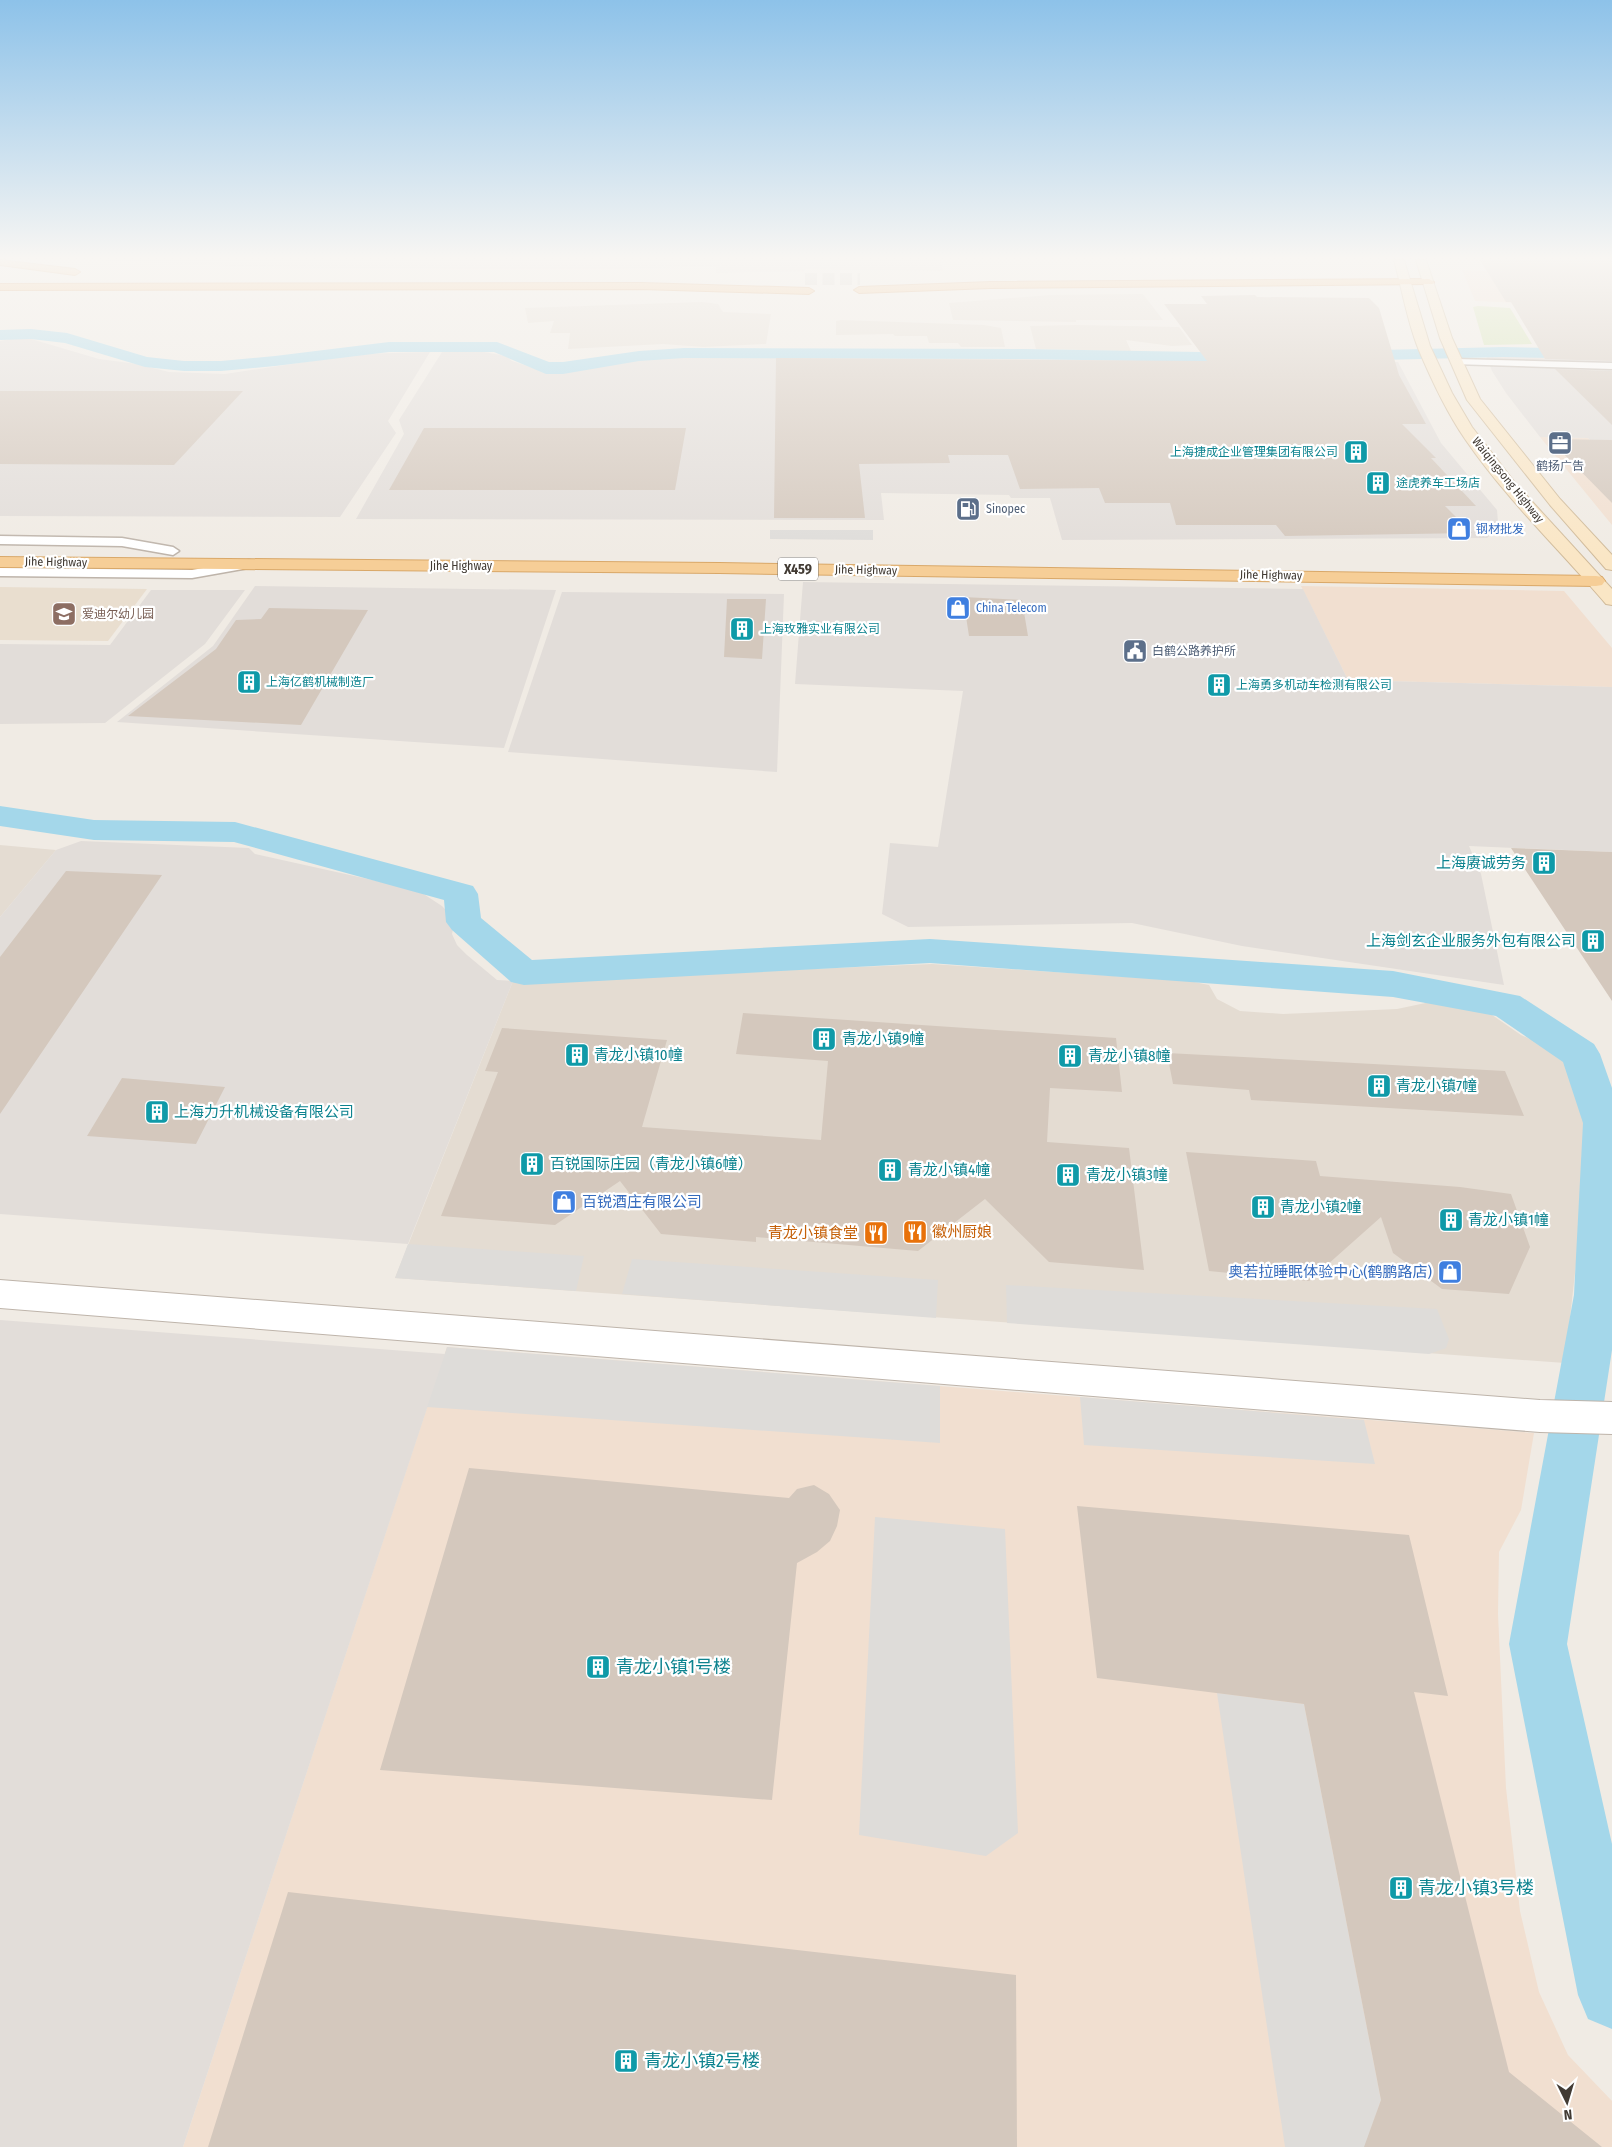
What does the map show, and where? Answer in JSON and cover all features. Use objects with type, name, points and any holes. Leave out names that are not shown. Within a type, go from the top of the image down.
[{"type":"main road","name":"Waiqingsong Highway","points":[[1430,360],[1460,418],[1478,447],[1524,502],[1581,565],[1604,581],[1612,600]]},
{"type":"main road","name":"Waiqingsong Highway","points":[[1456,362],[1474,400],[1555,502],[1612,565]]},
{"type":"main road","name":"Jihe Highway","points":[[0,549],[989,556]]},
{"type":"main road","name":"Jihe Highway","points":[[0,562],[718,568],[1604,581]]},
{"type":"main road","points":[[1512,564],[1612,565]]},
{"type":"street","points":[[0,1294],[1540,1416],[1612,1418]]},
{"type":"lane","points":[[1456,362],[1610,369]]},
{"type":"lane","points":[[0,540],[122,542],[174,551]]},
{"type":"lane","points":[[0,572],[192,574],[249,564]]},
{"type":"shaded area","points":[[0,360],[108,360],[137,364],[169,372],[225,374],[317,360],[425,360],[388,421],[396,433],[340,517],[0,516]]},
{"type":"shaded area","points":[[437,360],[511,360],[540,370],[576,370],[624,360],[1157,360],[1164,375],[1355,360],[1398,362],[1441,443],[1497,510],[1498,522],[1495,531],[1487,538],[1062,540],[1050,498],[1011,498],[1009,495],[881,493],[884,520],[356,519],[404,434],[399,420]]},
{"type":"shaded area","points":[[1488,360],[1612,360],[1612,461],[1588,438],[1540,437],[1506,393]]},
{"type":"shaded area","points":[[1540,437],[1588,438],[1612,461],[1612,525]]},
{"type":"shaded area","points":[[770,530],[873,530],[873,540],[770,539]]},
{"type":"shaded area","points":[[803,582],[1303,589],[1348,680],[1612,687],[1612,852],[1469,846],[1481,874],[1504,985],[1242,946],[1132,923],[908,927],[882,914],[890,843],[938,847],[963,691],[795,684]]},
{"type":"shaded area","points":[[255,586],[556,590],[504,748],[117,722],[213,646]]},
{"type":"shaded area","points":[[1301,586],[1564,591],[1612,648],[1612,687],[1348,680]]},
{"type":"shaded area","name":"爱迪尔幼儿园","points":[[0,587],[147,589],[108,641],[0,640]]},
{"type":"shaded area","points":[[151,590],[245,590],[205,644],[105,723],[0,724],[0,644],[110,645]]},
{"type":"shaded area","points":[[562,592],[784,594],[777,772],[508,752]]},
{"type":"shaded area","points":[[81,841],[249,848],[255,854],[404,887],[422,893],[442,906],[455,920],[452,934],[457,945],[497,980],[513,981],[408,1244],[0,1214],[0,917],[56,850]]},
{"type":"shaded area","points":[[0,845],[56,850],[0,917]]},
{"type":"shaded area","points":[[932,964],[1189,981],[1209,985],[1217,999],[1240,1011],[1283,1014],[1397,1009],[1435,1001],[1482,1008],[1521,1035],[1564,1054],[1586,1118],[1581,1219],[1565,1363],[395,1278],[513,981]]},
{"type":"shaded area","points":[[408,1244],[584,1256],[576,1291],[395,1278]]},
{"type":"shaded area","points":[[632,1259],[938,1280],[936,1318],[622,1294]]},
{"type":"shaded area","points":[[1006,1285],[1437,1309],[1449,1339],[1446,1348],[1429,1354],[1007,1323]]},
{"type":"shaded area","points":[[0,1320],[445,1354],[183,2147],[0,2147]]},
{"type":"shaded area","points":[[447,1347],[1534,1433],[1521,1510],[1499,1552],[1498,1614],[1506,1788],[1520,1911],[1539,1992],[1568,2055],[1612,2101],[1612,2147],[183,2147]]},
{"type":"shaded area","points":[[447,1347],[940,1386],[940,1443],[427,1407]]},
{"type":"shaded area","points":[[1080,1397],[1364,1420],[1375,1464],[1084,1445]]},
{"type":"shaded area","points":[[875,1517],[1005,1529],[1018,1833],[986,1856],[859,1835]]},
{"type":"shaded area","points":[[1217,1693],[1304,1704],[1381,2100],[1365,2147],[1285,2147]]},
{"type":"building","points":[[776,360],[1395,360],[1399,375],[1426,424],[1402,424],[1436,458],[1431,458],[1476,506],[1445,506],[1472,533],[1285,536],[1276,525],[1176,525],[1170,503],[1105,503],[1099,488],[1020,489],[1008,455],[948,455],[950,463],[859,464],[865,518],[774,518]]},
{"type":"building","points":[[1555,369],[1612,371],[1612,425]]},
{"type":"building","points":[[0,391],[243,391],[174,465],[0,464]]},
{"type":"building","points":[[424,428],[686,428],[675,490],[389,490]]},
{"type":"building","points":[[1549,439],[1612,440],[1612,503]]},
{"type":"building","points":[[963,597],[1022,600],[1028,636],[969,636]]},
{"type":"building","name":"上海玫雅实业有限公司","points":[[727,599],[766,599],[762,659],[724,657]]},
{"type":"building","name":"上海亿鹤机械制造厂","points":[[269,608],[368,610],[301,725],[128,716],[216,649],[236,620],[261,619]]},
{"type":"building","points":[[1511,848],[1612,852],[1612,1001]]},
{"type":"building","points":[[66,871],[162,875],[0,1114],[0,957]]},
{"type":"building","points":[[743,1013],[1116,1038],[1122,1092],[1050,1088],[1047,1142],[1129,1148],[1144,1270],[1049,1262],[985,1199],[918,1251],[756,1237],[756,1242],[661,1234],[620,1181],[555,1225],[441,1216],[498,1072],[485,1071],[502,1028],[667,1040],[642,1127],[821,1140],[828,1061],[736,1054]]},
{"type":"building","name":"青龙小镇7幢","points":[[1167,1053],[1505,1071],[1524,1116],[1251,1100],[1249,1090],[1173,1084]]},
{"type":"building","name":"上海力升机械设备有限公司","points":[[122,1078],[225,1087],[196,1144],[87,1136]]},
{"type":"building","points":[[1186,1152],[1316,1161],[1320,1176],[1460,1187],[1511,1194],[1530,1247],[1509,1294],[1442,1289],[1393,1253],[1381,1217],[1309,1281],[1209,1271]]},
{"type":"building","name":"青龙小镇1号楼","points":[[469,1468],[789,1498],[797,1489],[814,1485],[829,1494],[840,1510],[837,1526],[830,1541],[817,1552],[797,1563],[772,1800],[380,1770]]},
{"type":"building","name":"青龙小镇3号楼","points":[[1077,1506],[1409,1535],[1448,1696],[1414,1692],[1509,2072],[1602,2147],[1364,2147],[1381,2100],[1304,1704],[1097,1678]]},
{"type":"building","name":"青龙小镇2号楼","points":[[288,1892],[1016,1975],[1017,2147],[208,2147]]},
{"type":"waterway","points":[[139,360],[184,366],[221,366],[282,360]]},
{"type":"waterway","points":[[528,360],[546,368],[563,368],[612,360]]},
{"type":"waterway","points":[[0,816],[94,830],[235,832],[461,894],[464,922],[524,973],[930,951],[1393,984],[1507,1005],[1580,1054],[1604,1123],[1597,1295],[1538,1644],[1612,1995]]},
{"type":"place","name":"鹤扬广告","points":[[1560,443]]},
{"type":"place","name":"上海捷成企业管理集团有限公司","points":[[1356,452]]},
{"type":"place","name":"途虎养车工场店","points":[[1378,483]]},
{"type":"place","name":"Sinopec","points":[[968,509]]},
{"type":"place","name":"钢材批发","points":[[1459,529]]},
{"type":"place","name":"China Telecom","points":[[958,608]]},
{"type":"place","name":"爱迪尔幼儿园","points":[[64,614]]},
{"type":"place","name":"上海玫雅实业有限公司","points":[[742,629]]},
{"type":"place","name":"白鹤公路养护所","points":[[1135,651]]},
{"type":"place","name":"上海亿鹤机械制造厂","points":[[249,682]]},
{"type":"place","name":"上海勇多机动车检测有限公司","points":[[1219,685]]},
{"type":"place","name":"上海赓诚劳务","points":[[1544,863]]},
{"type":"place","name":"上海剑玄企业服务外包有限公司","points":[[1593,941]]},
{"type":"place","name":"青龙小镇9幢","points":[[824,1039]]},
{"type":"place","name":"青龙小镇10幢","points":[[577,1055]]},
{"type":"place","name":"青龙小镇8幢","points":[[1070,1056]]},
{"type":"place","name":"青龙小镇7幢","points":[[1379,1086]]},
{"type":"place","name":"上海力升机械设备有限公司","points":[[157,1112]]},
{"type":"place","name":"百锐国际庄园（青龙小镇6幢）","points":[[532,1164]]},
{"type":"place","name":"青龙小镇4幢","points":[[890,1170]]},
{"type":"place","name":"青龙小镇3幢","points":[[1068,1175]]},
{"type":"place","name":"百锐酒庄有限公司","points":[[564,1202]]},
{"type":"place","name":"青龙小镇2幢","points":[[1263,1207]]},
{"type":"place","name":"青龙小镇1幢","points":[[1451,1220]]},
{"type":"place","name":"徽州厨娘","points":[[915,1232]]},
{"type":"place","name":"青龙小镇食堂","points":[[876,1233]]},
{"type":"place","name":"奥若拉睡眠体验中心(鹤鹏路店)","points":[[1450,1272]]},
{"type":"place","name":"青龙小镇1号楼","points":[[598,1667]]},
{"type":"place","name":"青龙小镇3号楼","points":[[1401,1888]]},
{"type":"place","name":"青龙小镇2号楼","points":[[626,2061]]}]
